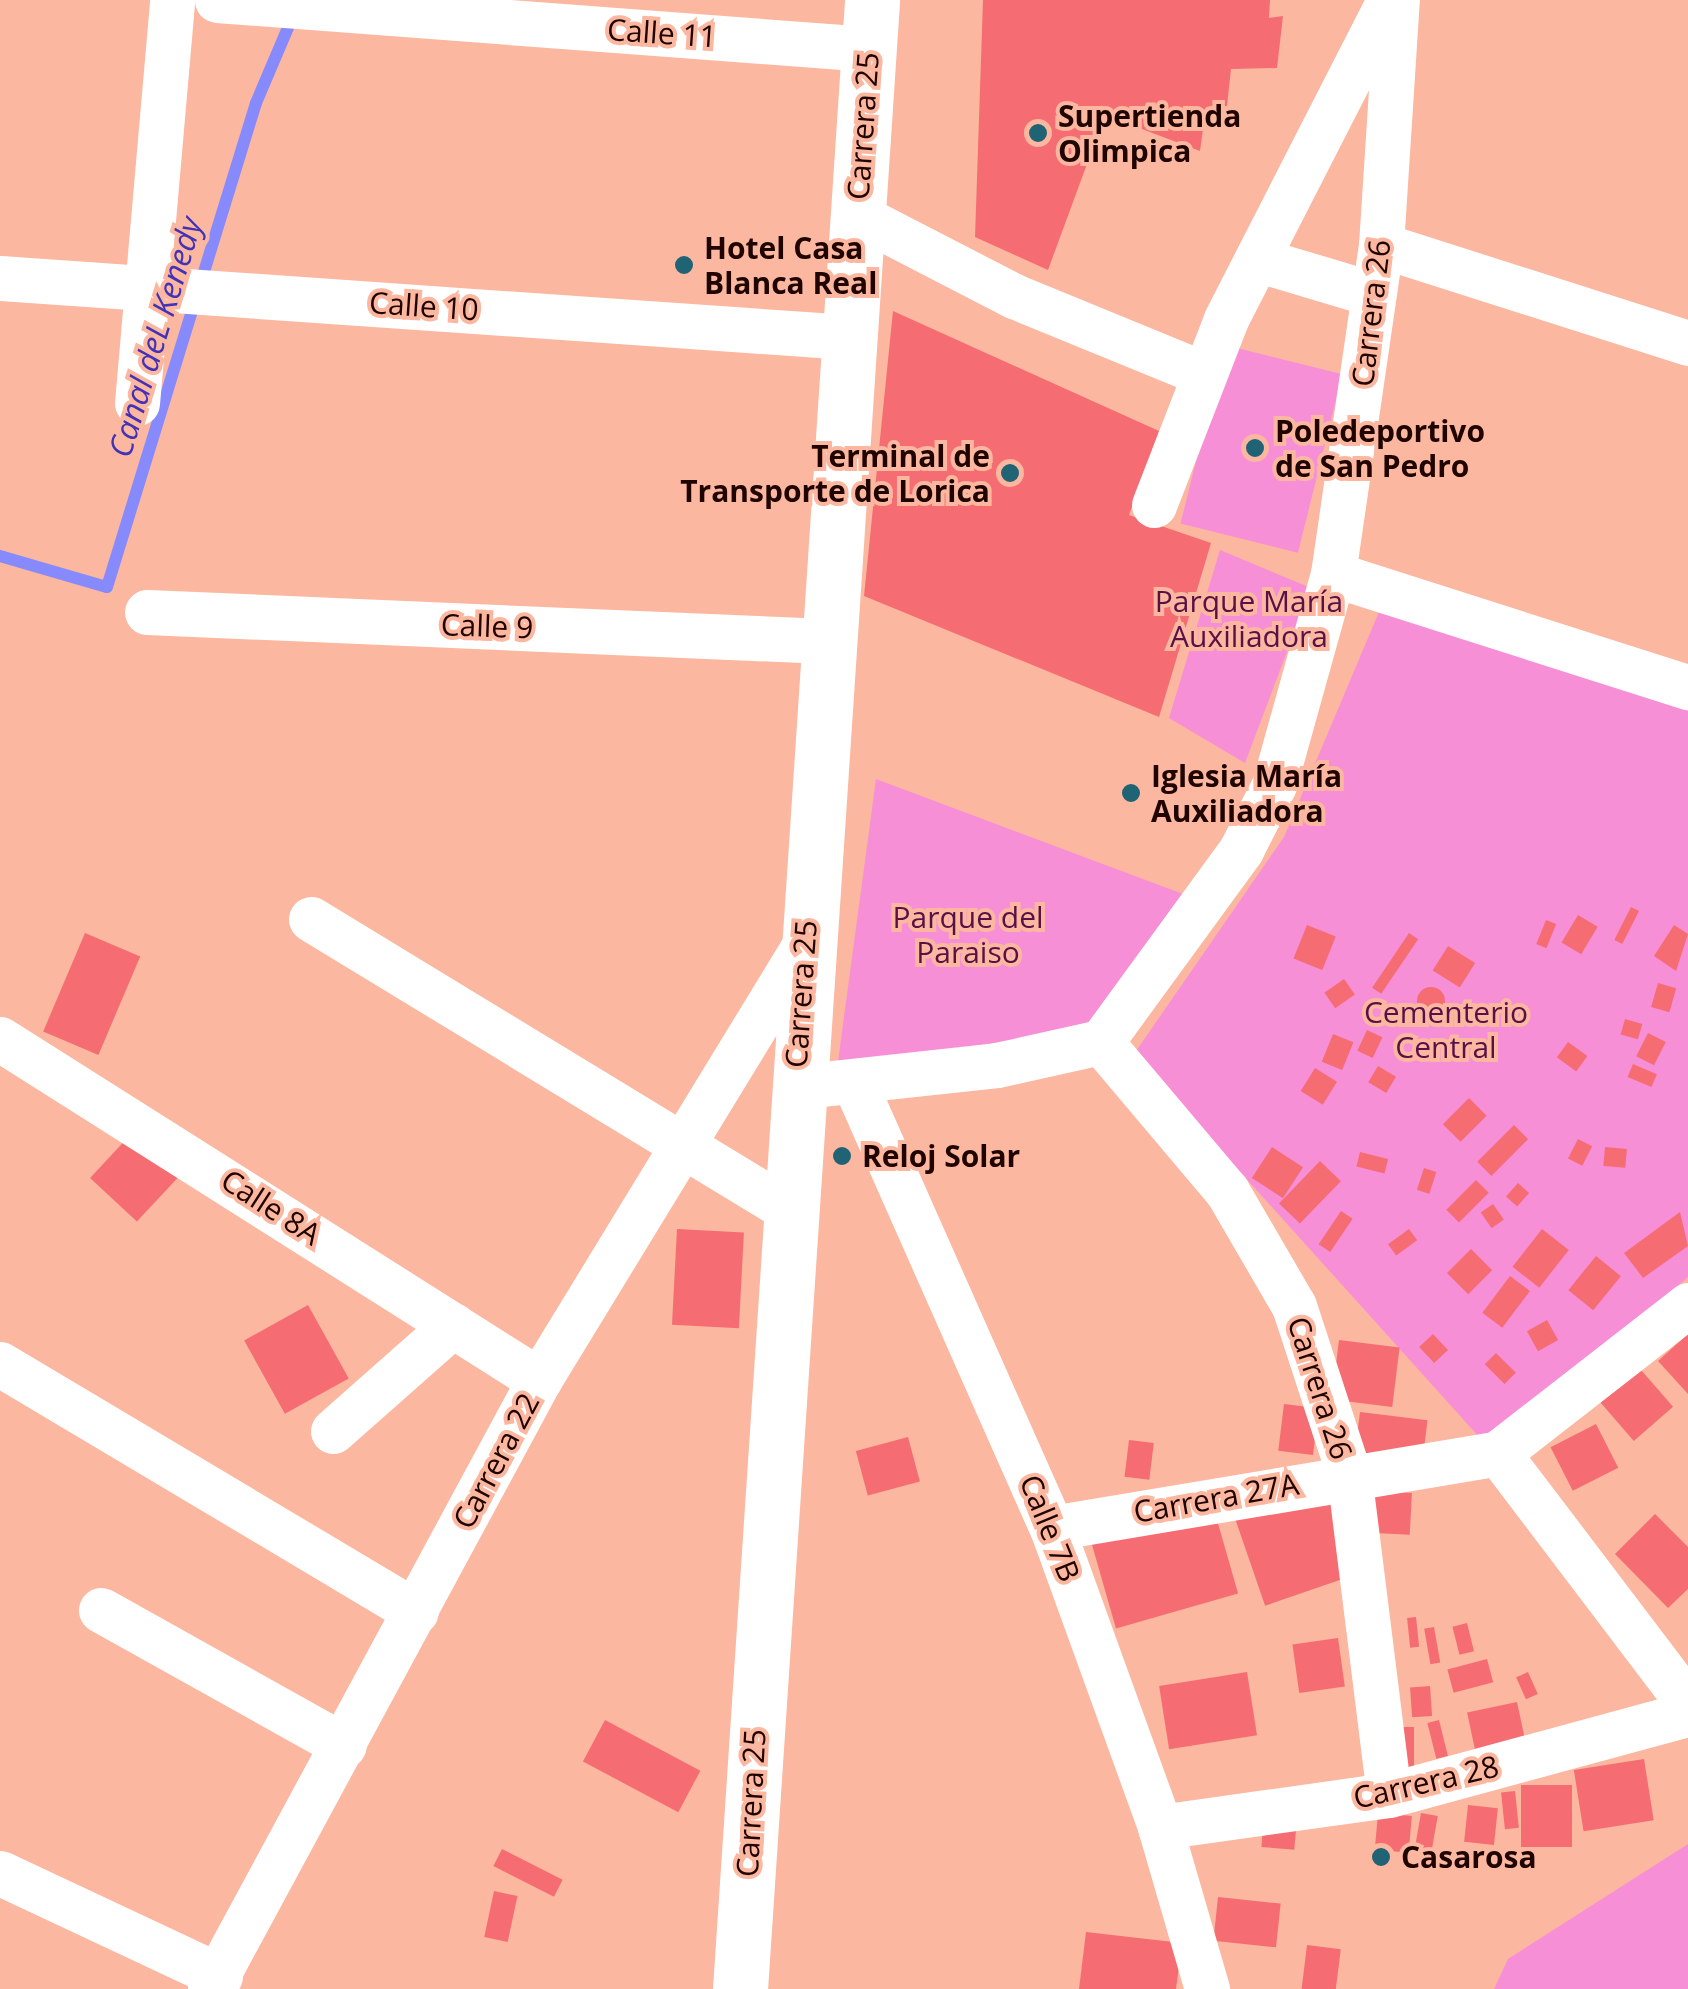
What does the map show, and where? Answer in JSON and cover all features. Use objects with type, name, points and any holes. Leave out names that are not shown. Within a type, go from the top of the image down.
[{"type":"main road","name":"Carrera 25","points":[[740,1989],[794,1087],[870,24]]},
{"type":"street","points":[[136,403],[160,287],[172,0]]},
{"type":"street","name":"Calle 11","points":[[217,0],[363,11],[870,24]]},
{"type":"street","points":[[1154,505],[1202,373],[1393,0]]},
{"type":"street","name":"Carrera 26","points":[[1389,1795],[1349,1474],[1294,1306],[1227,1191],[1100,1042],[1242,850],[1274,785],[1333,574],[1380,244],[1393,0]]},
{"type":"street","points":[[856,215],[1014,296],[1202,373]]},
{"type":"street","points":[[1380,244],[1688,343]]},
{"type":"street","points":[[1259,260],[1373,294]]},
{"type":"street","name":"Calle 10","points":[[0,278],[848,337]]},
{"type":"street","points":[[1333,574],[1688,687]]},
{"type":"street","name":"Calle 9","points":[[147,612],[826,641]]},
{"type":"street","points":[[310,920],[681,1148],[786,1208]]},
{"type":"street","name":"Carrera 22","points":[[215,1982],[539,1380],[804,946]]},
{"type":"street","name":"Calle 8A","points":[[0,1038],[539,1380]]},
{"type":"street","points":[[794,1087],[997,1066],[1100,1042]]},
{"type":"street","name":"Calle 7B","points":[[854,1082],[1052,1528],[1160,1827],[1207,1989]]},
{"type":"street","name":"Carrera 27A","points":[[1052,1528],[1349,1474],[1498,1453],[1688,1305]]},
{"type":"street","points":[[334,1431],[453,1325]]},
{"type":"street","points":[[0,1364],[416,1612]]},
{"type":"street","points":[[1498,1453],[1688,1703]]},
{"type":"street","points":[[101,1610],[344,1746]]},
{"type":"street","name":"Carrera 28","points":[[1160,1827],[1389,1795],[1688,1714]]},
{"type":"street","points":[[0,1872],[215,1982]]},
{"type":"green space","name":"Poledeportivo de San Pedro","points":[[1225,345],[1342,374],[1298,553],[1180,524]]},
{"type":"green space","name":"Parque María Auxiliadora","points":[[1220,550],[1311,588],[1245,763],[1169,718]]},
{"type":"green space","name":"Cementerio Central","points":[[1387,593],[1688,699],[1688,1277],[1489,1448],[1134,1054],[1284,837]]},
{"type":"green space","name":"Parque del Paraiso","points":[[876,779],[1191,897],[1094,1026],[837,1069]]},
{"type":"green space","points":[[1688,1844],[1688,1989],[1494,1989],[1508,1959]]},
{"type":"building","name":"Supertienda Olimpica","points":[[983,0],[1270,0],[1269,18],[1283,16],[1277,68],[1231,69],[1227,106],[1206,107],[1200,151],[1105,115],[1048,270],[975,237]]},
{"type":"building","name":"Terminal de Transporte de Lorica","points":[[893,311],[1159,431],[1129,515],[1211,543],[1159,717],[864,596]]},
{"type":"building","points":[[1631,907],[1639,911],[1622,944],[1614,940]]},
{"type":"building","points":[[1578,915],[1598,927],[1581,954],[1562,942]]},
{"type":"building","points":[[1546,920],[1556,924],[1546,948],[1536,944]]},
{"type":"building","points":[[1307,925],[1336,937],[1322,970],[1294,958]]},
{"type":"building","points":[[1674,925],[1688,934],[1676,971],[1654,956]]},
{"type":"building","points":[[85,933],[140,956],[98,1055],[43,1031]]},
{"type":"building","points":[[1409,933],[1418,939],[1381,994],[1372,988]]},
{"type":"building","points":[[1448,946],[1475,963],[1460,988],[1433,971]]},
{"type":"building","points":[[1344,979],[1355,995],[1335,1008],[1324,993]]},
{"type":"building","points":[[1658,983],[1676,988],[1669,1012],[1651,1007]]},
{"type":"building","points":[[1431,987],[1441,991],[1445,1001],[1441,1011],[1431,1015],[1421,1011],[1417,1001],[1421,991]]},
{"type":"building","points":[[1625,1019],[1642,1024],[1638,1039],[1621,1034]]},
{"type":"building","points":[[1367,1030],[1382,1037],[1373,1058],[1357,1051]]},
{"type":"building","points":[[1648,1033],[1666,1042],[1654,1065],[1636,1056]]},
{"type":"building","points":[[1333,1034],[1353,1042],[1342,1070],[1322,1062]]},
{"type":"building","points":[[1568,1042],[1587,1056],[1576,1071],[1557,1057]]},
{"type":"building","points":[[1633,1064],[1657,1074],[1651,1087],[1628,1077]]},
{"type":"building","points":[[1378,1066],[1396,1077],[1386,1093],[1368,1082]]},
{"type":"building","points":[[1315,1068],[1337,1082],[1323,1105],[1301,1091]]},
{"type":"building","points":[[1469,1098],[1487,1116],[1461,1142],[1443,1124]]},
{"type":"building","points":[[1514,1125],[1528,1139],[1491,1176],[1477,1162]]},
{"type":"building","points":[[131,1134],[178,1178],[137,1222],[90,1178]]},
{"type":"building","points":[[1578,1139],[1592,1146],[1582,1166],[1568,1159]]},
{"type":"building","points":[[1272,1147],[1303,1167],[1283,1198],[1252,1178]]},
{"type":"building","points":[[1605,1147],[1627,1149],[1625,1168],[1603,1166]]},
{"type":"building","points":[[1360,1152],[1388,1159],[1385,1174],[1356,1167]]},
{"type":"building","points":[[1320,1161],[1341,1181],[1300,1224],[1279,1203]]},
{"type":"building","points":[[1424,1168],[1436,1172],[1429,1194],[1417,1190]]},
{"type":"building","points":[[1476,1180],[1489,1193],[1459,1222],[1446,1210]]},
{"type":"building","points":[[1518,1183],[1529,1193],[1517,1206],[1506,1196]]},
{"type":"building","points":[[1493,1204],[1504,1220],[1492,1228],[1481,1213]]},
{"type":"building","points":[[1341,1211],[1353,1219],[1330,1252],[1319,1244]]},
{"type":"building","points":[[1680,1212],[1688,1246],[1643,1278],[1624,1253]]},
{"type":"building","points":[[677,1229],[744,1233],[739,1328],[672,1325]]},
{"type":"building","points":[[1409,1229],[1417,1240],[1396,1256],[1388,1244]]},
{"type":"building","points":[[1542,1229],[1569,1250],[1539,1288],[1512,1267]]},
{"type":"building","points":[[1471,1249],[1492,1270],[1468,1294],[1447,1273]]},
{"type":"building","points":[[1596,1256],[1621,1276],[1593,1310],[1568,1290]]},
{"type":"building","points":[[1510,1276],[1530,1291],[1502,1328],[1482,1313]]},
{"type":"building","points":[[308,1305],[349,1378],[285,1414],[244,1340]]},
{"type":"building","points":[[1547,1320],[1558,1340],[1538,1351],[1527,1331]]},
{"type":"building","points":[[1433,1334],[1448,1350],[1434,1363],[1419,1347]]},
{"type":"building","points":[[1688,1334],[1688,1394],[1658,1361]]},
{"type":"building","points":[[1339,1340],[1400,1347],[1392,1407],[1332,1400]]},
{"type":"building","points":[[1496,1353],[1516,1373],[1504,1384],[1485,1364]]},
{"type":"building","points":[[1635,1363],[1673,1407],[1634,1441],[1596,1397]]},
{"type":"building","points":[[1284,1404],[1319,1408],[1313,1455],[1278,1451]]},
{"type":"building","points":[[1360,1412],[1427,1420],[1421,1476],[1353,1468]]},
{"type":"building","points":[[1596,1424],[1618,1468],[1573,1491],[1551,1447]]},
{"type":"building","points":[[908,1437],[920,1481],[868,1495],[856,1451]]},
{"type":"building","points":[[1129,1440],[1154,1443],[1149,1480],[1124,1477]]},
{"type":"building","points":[[1324,1485],[1355,1575],[1265,1606],[1234,1516]]},
{"type":"building","points":[[1357,1490],[1412,1493],[1410,1535],[1355,1532]]},
{"type":"building","points":[[1213,1506],[1238,1593],[1116,1628],[1091,1541]]},
{"type":"building","points":[[1655,1514],[1688,1547],[1688,1589],[1668,1608],[1615,1554]]},
{"type":"building","points":[[1416,1617],[1419,1647],[1410,1648],[1407,1618]]},
{"type":"building","points":[[1467,1623],[1474,1651],[1459,1655],[1452,1627]]},
{"type":"building","points":[[1434,1627],[1440,1662],[1430,1664],[1424,1629]]},
{"type":"building","points":[[1338,1638],[1345,1687],[1299,1693],[1292,1644]]},
{"type":"building","points":[[1487,1659],[1493,1682],[1454,1693],[1447,1670]]},
{"type":"building","points":[[1247,1672],[1257,1735],[1169,1749],[1159,1686]]},
{"type":"building","points":[[1528,1672],[1538,1694],[1526,1699],[1516,1677]]},
{"type":"building","points":[[1430,1686],[1432,1716],[1412,1717],[1410,1687]]},
{"type":"building","points":[[1517,1702],[1527,1751],[1478,1762],[1467,1713]]},
{"type":"building","points":[[605,1720],[700,1771],[678,1812],[583,1761]]},
{"type":"building","points":[[1439,1720],[1448,1756],[1436,1759],[1427,1723]]},
{"type":"building","points":[[1399,1727],[1414,1727],[1414,1771],[1399,1771]]},
{"type":"building","points":[[1644,1759],[1654,1820],[1584,1831],[1574,1770]]},
{"type":"building","points":[[1521,1785],[1572,1785],[1572,1847],[1521,1847]]},
{"type":"building","points":[[1515,1791],[1519,1828],[1505,1829],[1501,1792]]},
{"type":"building","points":[[1468,1805],[1498,1808],[1494,1845],[1464,1842]]},
{"type":"building","points":[[1378,1813],[1412,1816],[1409,1853],[1375,1850]]},
{"type":"building","points":[[1421,1813],[1438,1816],[1432,1850],[1415,1847]]},
{"type":"building","points":[[1264,1817],[1297,1820],[1294,1850],[1261,1847]]},
{"type":"building","points":[[502,1849],[563,1880],[554,1897],[493,1866]]},
{"type":"building","points":[[494,1891],[517,1896],[508,1942],[484,1937]]},
{"type":"building","points":[[1218,1897],[1281,1904],[1276,1947],[1213,1941]]},
{"type":"building","points":[[1086,1932],[1182,1943],[1176,1989],[1079,1989]]},
{"type":"building","points":[[1307,1945],[1341,1949],[1336,1989],[1302,1989]]},
{"type":"waterway","name":"Canal deL Kenedy","points":[[0,556],[107,587],[256,103],[293,16]]},
{"type":"place","name":"Supertienda Olimpica","points":[[1038,133]]},
{"type":"place","name":"Hotel Casa Blanca Real","points":[[684,265]]},
{"type":"place","name":"Poledeportivo de San Pedro","points":[[1255,448]]},
{"type":"place","name":"Terminal de Transporte de Lorica","points":[[1010,473]]},
{"type":"place","name":"Iglesia María Auxiliadora","points":[[1131,793]]},
{"type":"place","name":"Reloj Solar","points":[[842,1156]]},
{"type":"place","name":"Casarosa","points":[[1381,1857]]}]
